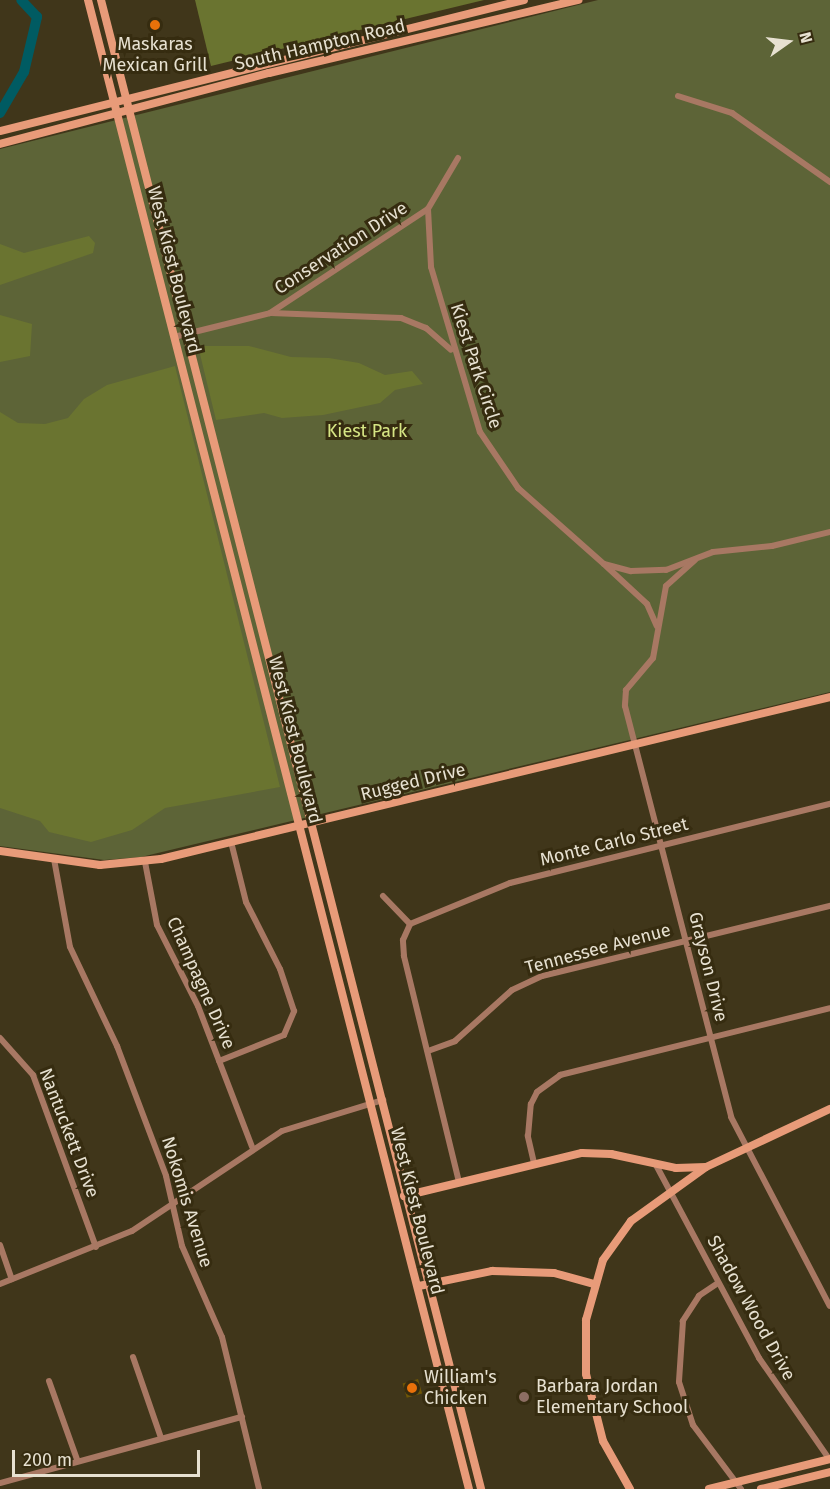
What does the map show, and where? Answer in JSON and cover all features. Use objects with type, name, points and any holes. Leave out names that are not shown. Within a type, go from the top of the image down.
[{"type":"main road","name":"West Kiest Boulevard","points":[[88,0],[397,1197],[469,1489]]},
{"type":"main road","name":"West Kiest Boulevard","points":[[100,0],[408,1195],[481,1489]]},
{"type":"main road","name":"South Hampton Road","points":[[0,144],[128,109],[578,0]]},
{"type":"main road","name":"South Hampton Road","points":[[0,131],[125,97],[521,1]]},
{"type":"main road","points":[[520,14],[521,1]]},
{"type":"main road","points":[[48,118],[52,131]]},
{"type":"main road","name":"Rugged Drive","points":[[0,851],[100,865],[145,862],[830,697]]},
{"type":"main road","points":[[336,966],[347,963]]},
{"type":"main road","points":[[630,1489],[608,1453],[588,1393],[584,1348],[594,1284],[603,1260],[631,1221],[706,1167],[830,1109]]},
{"type":"main road","points":[[397,1197],[534,1163],[596,1153],[656,1165],[706,1167]]},
{"type":"main road","points":[[419,1286],[492,1270],[554,1273],[594,1284]]},
{"type":"main road","points":[[435,1352],[447,1349]]},
{"type":"main road","points":[[452,1419],[463,1417]]},
{"type":"main road","points":[[709,1489],[738,1485],[830,1459]]},
{"type":"main road","points":[[761,1489],[830,1472]]},
{"type":"street","points":[[678,96],[732,113],[830,182]]},
{"type":"street","points":[[428,209],[458,158]]},
{"type":"street","name":"Conservation Drive","points":[[270,313],[428,209]]},
{"type":"street","name":"Kiest Park Circle","points":[[428,209],[431,267],[453,351],[480,432],[502,469],[534,504],[603,564],[643,572],[695,560],[713,552],[772,546],[830,532]]},
{"type":"street","name":"Conservation Drive","points":[[174,337],[270,313],[401,318],[426,328],[453,351]]},
{"type":"street","name":"Grayson Drive","points":[[695,560],[666,586],[653,658],[624,694],[731,1117],[830,1306]]},
{"type":"street","points":[[603,564],[647,604],[657,626]]},
{"type":"street","name":"Monte Carlo Street","points":[[410,924],[510,883],[830,804]]},
{"type":"street","points":[[219,1061],[284,1035],[294,1011],[280,969],[246,902],[231,843]]},
{"type":"street","name":"Nokomis Avenue","points":[[54,859],[70,948],[117,1046],[172,1205],[188,1264],[222,1337],[259,1489]]},
{"type":"street","name":"Champagne Drive","points":[[145,862],[157,925],[219,1061],[252,1147]]},
{"type":"street","points":[[383,896],[410,924],[403,948],[459,1182]]},
{"type":"street","name":"Tennessee Avenue","points":[[428,1052],[455,1041],[499,999],[524,983],[830,906]]},
{"type":"street","points":[[534,1163],[527,1120],[537,1092],[548,1081],[570,1071],[830,1008]]},
{"type":"street","name":"Nantuckett Drive","points":[[0,1038],[33,1075],[96,1247]]},
{"type":"street","points":[[0,1284],[132,1231],[252,1147],[282,1131],[383,1100]]},
{"type":"street","name":"Shadow Wood Drive","points":[[656,1165],[759,1358],[830,1459]]},
{"type":"street","points":[[0,1245],[12,1279]]},
{"type":"street","points":[[718,1283],[699,1296],[684,1321],[679,1382],[693,1425],[738,1485]]},
{"type":"street","points":[[133,1357],[161,1438]]},
{"type":"street","points":[[49,1380],[77,1459]]},
{"type":"street","points":[[0,1483],[77,1459],[242,1417]]},
{"type":"green space","points":[[195,0],[484,0],[211,66]]},
{"type":"green space","name":"Kiest Park","points":[[598,0],[830,0],[830,692],[141,857],[104,860],[0,846],[0,149]]},
{"type":"green space","points":[[89,236],[95,243],[93,253],[0,285],[0,244],[24,253]]},
{"type":"green space","points":[[0,315],[32,324],[30,356],[0,362]]},
{"type":"green space","points":[[198,346],[249,346],[291,357],[329,358],[359,363],[385,375],[412,371],[423,384],[395,390],[380,403],[323,415],[282,418],[264,413],[216,420]]},
{"type":"green space","points":[[175,366],[280,787],[165,808],[132,830],[91,842],[49,832],[40,821],[0,808],[0,412],[18,423],[45,424],[68,418],[84,399],[107,385]]},
{"type":"building","name":"William's Chicken","points":[[418,1379],[422,1393],[407,1398],[403,1383]]},
{"type":"waterway","points":[[0,113],[24,72],[37,17],[21,0]]},
{"type":"place","name":"Maskaras Mexican Grill","points":[[155,25]]},
{"type":"place","name":"William's Chicken","points":[[412,1388]]},
{"type":"place","name":"Barbara Jordan Elementary School","points":[[524,1397]]}]
